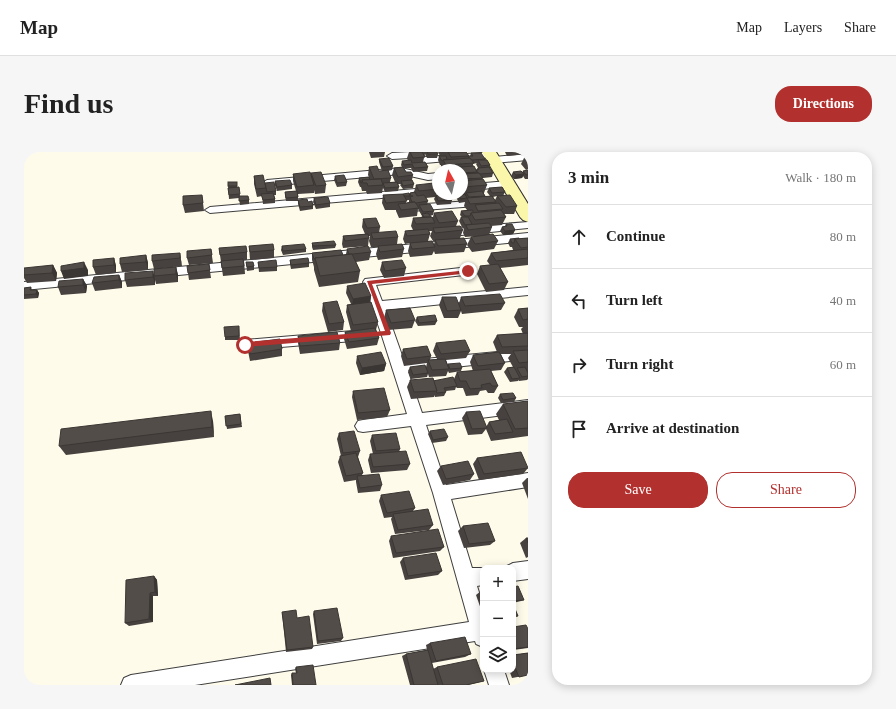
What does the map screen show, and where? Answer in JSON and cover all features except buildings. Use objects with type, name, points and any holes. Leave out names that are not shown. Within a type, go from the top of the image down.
[{"type":"main road","points":[[500,167],[528,217]]},
{"type":"street","points":[[392,156],[411,155],[425,160],[500,167]]},
{"type":"street","points":[[484,170],[500,167],[528,157]]},
{"type":"street","points":[[468,185],[500,167]]},
{"type":"street","points":[[267,183],[401,171],[432,177]]},
{"type":"street","points":[[210,210],[432,191]]},
{"type":"street","points":[[410,208],[518,200]]},
{"type":"street","points":[[427,234],[528,225]]},
{"type":"street","points":[[24,286],[528,237]]},
{"type":"street","points":[[468,271],[369,282],[400,367],[441,493],[475,577],[480,617]]},
{"type":"street","points":[[378,306],[528,291]]},
{"type":"street","points":[[245,345],[388,333]]},
{"type":"street","points":[[400,367],[528,354]]},
{"type":"street","points":[[363,426],[528,406]]},
{"type":"street","points":[[441,493],[528,480]]},
{"type":"street","points":[[516,572],[528,570]]},
{"type":"street","points":[[131,685],[480,633]]},
{"type":"street","points":[[495,673],[499,685]]},
{"type":"route","points":[[245,345],[388,333],[369,282],[468,271]]}]
